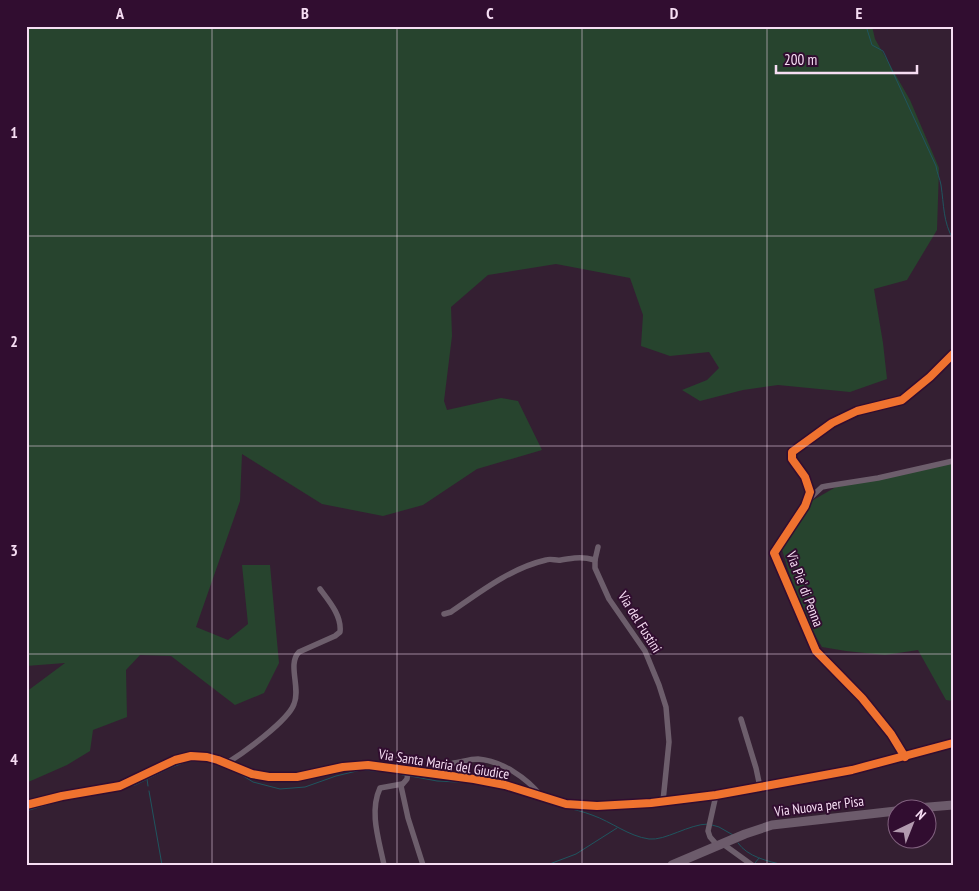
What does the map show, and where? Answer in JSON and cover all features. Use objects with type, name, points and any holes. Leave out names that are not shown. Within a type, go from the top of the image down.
[{"type":"main road","points":[[936,806],[953,804]]},
{"type":"main road","name":"Via Nuova per Pisa","points":[[722,844],[762,828],[782,824],[886,812]]},
{"type":"main road","points":[[672,865],[722,844]]},
{"type":"street","points":[[807,501],[810,492],[805,477],[792,459],[792,452],[832,424],[857,411],[902,400],[930,377],[953,354]]},
{"type":"street","points":[[807,501],[822,487],[878,478],[953,460]]},
{"type":"street","name":"Via Pie' di Penna","points":[[807,501],[774,553],[816,651],[862,698],[891,734],[905,757]]},
{"type":"street","name":"Via del Fustini","points":[[598,546],[595,560],[596,568],[609,599],[645,652],[660,685],[669,729],[669,753],[663,801]]},
{"type":"street","points":[[444,614],[451,612],[503,578],[534,563],[547,559],[557,560],[578,556],[595,560]]},
{"type":"street","points":[[227,763],[289,714],[295,703],[297,692],[295,656],[299,652],[340,632],[341,624],[320,589]]},
{"type":"street","points":[[741,719],[760,787]]},
{"type":"street","name":"Via Santa Maria del Giudice","points":[[26,805],[62,796],[120,786],[157,767],[183,757],[199,756],[227,763],[252,774],[269,777],[297,777],[357,765],[407,774],[434,773],[505,785],[566,804],[597,806],[716,795],[852,770],[953,743]]},
{"type":"street","points":[[434,773],[439,768],[476,759],[494,762],[502,765],[527,782],[542,796]]},
{"type":"street","points":[[407,774],[402,784],[408,818],[423,865]]},
{"type":"street","points":[[384,865],[374,815],[374,805],[380,788],[402,784]]},
{"type":"street","points":[[716,795],[708,831],[710,836],[752,865]]},
{"type":"green space","points":[[26,26],[872,26],[875,39],[910,100],[939,168],[937,230],[907,280],[874,289],[887,379],[850,392],[778,385],[743,390],[700,401],[682,390],[707,380],[719,368],[709,352],[670,356],[641,346],[643,315],[630,278],[556,264],[488,275],[451,307],[452,336],[444,401],[447,410],[501,398],[518,401],[542,450],[477,469],[423,505],[383,516],[322,504],[242,454],[240,501],[196,627],[228,640],[248,624],[242,565],[270,565],[279,663],[264,693],[235,705],[171,656],[140,655],[126,670],[127,717],[93,730],[90,751],[67,765],[26,783],[26,692],[65,663],[26,666]]},
{"type":"green space","points":[[953,459],[953,701],[946,700],[918,650],[885,655],[822,647],[800,609],[780,543],[796,510],[841,484]]},
{"type":"waterway","points":[[866,26],[872,45],[883,51],[936,166],[946,220],[953,239]]},
{"type":"waterway","points":[[26,811],[69,798],[90,796],[135,785],[188,761],[211,761]]},
{"type":"waterway","points":[[229,767],[253,782],[280,789],[305,787],[336,776],[361,770],[392,772],[406,776]]},
{"type":"waterway","points":[[410,776],[437,781],[478,783]]},
{"type":"waterway","points":[[147,779],[148,786]]},
{"type":"waterway","points":[[489,785],[507,789]]},
{"type":"waterway","points":[[149,791],[162,865]]},
{"type":"waterway","points":[[537,798],[592,815],[634,835],[649,839],[662,838],[708,824]]},
{"type":"waterway","points":[[712,825],[733,835]]},
{"type":"waterway","points":[[547,865],[576,854],[617,828]]},
{"type":"waterway","points":[[738,843],[752,855],[784,865]]},
{"type":"waterway","points":[[755,863],[759,858]]},
{"type":"cycle path","points":[[905,757],[891,734],[862,698],[816,651],[774,553],[805,506],[810,492],[805,477],[792,459],[792,452],[832,423],[857,411],[902,400],[930,377],[953,354]]},
{"type":"cycle path","points":[[26,805],[62,796],[120,786],[175,760],[191,756],[207,757],[252,774],[269,777],[297,777],[343,767],[368,765],[505,785],[566,804],[597,806],[651,803],[716,795],[852,770],[953,743]]}]
